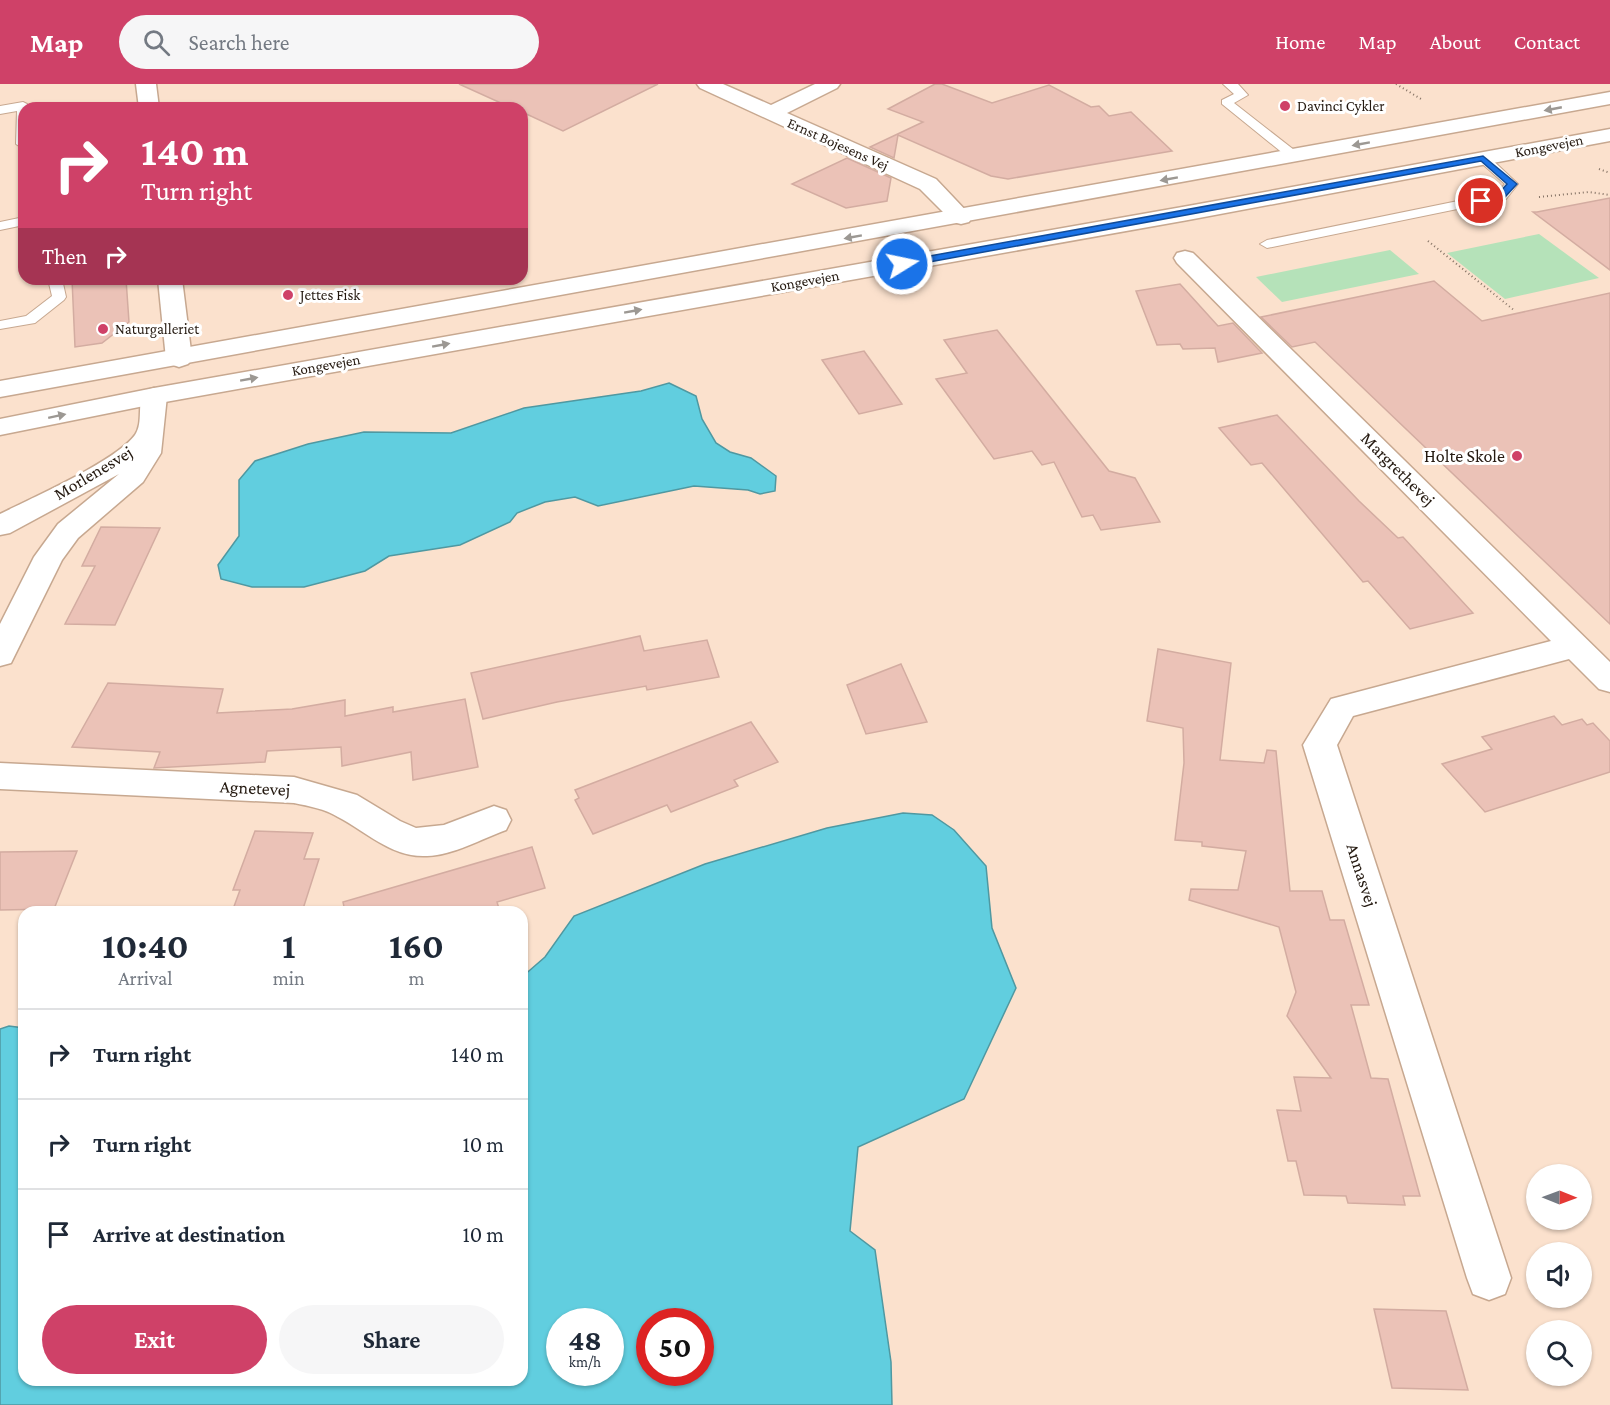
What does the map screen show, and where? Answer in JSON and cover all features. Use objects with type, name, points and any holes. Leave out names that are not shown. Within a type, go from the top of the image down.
[{"type":"main road","points":[[146,84],[148,102]]},
{"type":"main road","name":"Ernst Bojesens Vej","points":[[706,84],[928,184],[961,217]]},
{"type":"main road","points":[[769,114],[830,84]]},
{"type":"main road","name":"Kongevejen","points":[[0,389],[1610,98]]},
{"type":"main road","name":"Kongevejen","points":[[0,427],[154,396],[1188,213],[1610,135]]},
{"type":"main road","name":"Margrethevej","points":[[1185,258],[1610,681]]},
{"type":"main road","points":[[171,285],[179,358]]},
{"type":"main road","name":"Morlenesvej","points":[[0,526],[104,470],[140,445],[151,432],[154,396]]},
{"type":"main road","points":[[0,655],[49,557],[68,531],[133,476],[148,453],[151,432]]},
{"type":"main road","name":"Annasvej","points":[[1489,1278],[1320,744],[1342,707],[1576,646]]},
{"type":"main road","name":"Agnetevej","points":[[0,776],[294,790],[335,800],[398,838],[417,842],[436,840],[494,820]]},
{"type":"lane","points":[[1232,84],[1230,84],[1242,95],[1226,102],[1294,156]]},
{"type":"lane","points":[[0,110],[18,107]]},
{"type":"lane","points":[[1267,243],[1501,196],[1512,184],[1483,158]]},
{"type":"lane","points":[[0,225],[18,223]]},
{"type":"lane","points":[[0,325],[30,320],[59,297],[56,285]]},
{"type":"path","points":[[1396,84],[1425,101]]},
{"type":"path","points":[[1506,191],[1540,198],[1589,192],[1610,195]]},
{"type":"path","points":[[1400,218],[1515,311]]},
{"type":"green space","points":[[1539,234],[1599,278],[1505,299],[1447,253]]},
{"type":"green space","points":[[1390,250],[1419,274],[1282,302],[1256,277]]},
{"type":"water","points":[[669,383],[696,396],[702,419],[716,443],[730,452],[751,458],[776,476],[775,491],[760,494],[748,490],[694,486],[598,506],[575,497],[545,502],[517,513],[510,522],[460,545],[389,556],[365,571],[304,587],[252,587],[221,579],[218,565],[239,536],[239,480],[255,461],[308,444],[364,432],[451,433],[524,408],[641,391]]},
{"type":"water","points":[[903,813],[932,815],[954,830],[986,866],[992,928],[1016,988],[964,1099],[858,1147],[850,1231],[875,1250],[891,1362],[892,1405],[0,1405],[0,1029],[9,1026],[18,1027],[18,1386],[528,1386],[528,972],[545,957],[574,916],[705,864],[827,828]]},
{"type":"building","points":[[459,84],[658,84],[563,131],[528,115],[528,102],[499,102]]},
{"type":"building","points":[[935,84],[942,84],[992,103],[1049,85],[1091,107],[1099,106],[1109,116],[1131,112],[1172,151],[1008,179],[991,176],[898,135],[894,158],[870,147],[923,122],[888,109]]},
{"type":"building","points":[[847,158],[891,178],[887,201],[846,208],[792,184]]},
{"type":"building","points":[[1610,198],[1610,270],[1533,212],[1537,212]]},
{"type":"building","name":"Holte Skole","points":[[1434,281],[1482,321],[1610,293],[1610,624],[1315,342],[1292,347],[1261,317]]},
{"type":"building","points":[[1180,284],[1218,326],[1233,323],[1262,353],[1218,362],[1215,348],[1183,349],[1180,344],[1157,345],[1136,291]]},
{"type":"building","points":[[72,285],[126,285],[129,322],[102,343],[75,347]]},
{"type":"building","points":[[997,330],[1109,471],[1135,478],[1160,522],[1101,530],[1093,515],[1082,517],[1054,462],[1042,465],[1032,451],[994,459],[936,379],[967,373],[944,340]]},
{"type":"building","points":[[864,351],[902,404],[859,414],[822,360]]},
{"type":"building","points":[[1277,415],[1359,501],[1398,538],[1403,537],[1473,613],[1410,629],[1368,581],[1363,582],[1262,463],[1251,465],[1219,428]]},
{"type":"building","points":[[101,527],[160,528],[115,625],[65,624],[95,566],[82,566]]},
{"type":"building","points":[[640,636],[644,651],[707,640],[719,677],[647,690],[646,686],[557,702],[483,719],[471,673]]},
{"type":"building","points":[[1158,649],[1231,663],[1220,760],[1264,763],[1267,750],[1276,751],[1290,891],[1322,891],[1330,920],[1344,920],[1369,1005],[1351,1005],[1371,1078],[1388,1079],[1420,1196],[1403,1196],[1405,1205],[1348,1203],[1346,1196],[1304,1195],[1296,1161],[1288,1161],[1277,1110],[1301,1111],[1294,1077],[1331,1078],[1287,1016],[1296,992],[1279,927],[1189,900],[1191,889],[1238,890],[1246,851],[1202,846],[1202,842],[1175,840],[1184,763],[1183,728],[1147,721]]},
{"type":"building","points":[[901,664],[927,722],[866,734],[847,685]]},
{"type":"building","points":[[108,683],[223,689],[217,713],[292,709],[345,700],[345,716],[393,707],[393,712],[465,699],[478,767],[413,780],[411,752],[342,766],[341,747],[267,751],[265,762],[154,768],[160,752],[72,747]]},
{"type":"building","points":[[1554,716],[1562,725],[1582,719],[1587,725],[1593,723],[1610,741],[1610,772],[1485,812],[1442,764],[1492,749],[1482,737]]},
{"type":"building","points":[[751,722],[778,762],[734,780],[738,786],[671,812],[667,805],[593,834],[575,800],[579,798],[575,790]]},
{"type":"building","points":[[255,831],[313,833],[304,859],[319,859],[304,906],[234,906],[240,890],[233,890]]},
{"type":"building","points":[[532,847],[545,888],[497,902],[498,906],[344,906],[343,902]]},
{"type":"building","points":[[77,851],[55,906],[18,906],[18,910],[0,910],[0,852]]},
{"type":"building","points":[[1374,1309],[1446,1311],[1468,1390],[1392,1388]]},
{"type":"place","name":"Davinci Cykler","points":[[1285,106]]},
{"type":"place","name":"Jettes Fisk","points":[[288,295]]},
{"type":"place","name":"Naturgalleriet","points":[[103,329]]},
{"type":"place","name":"Holte Skole","points":[[1517,456]]},
{"type":"route","points":[[902,264],[1483,158],[1512,184],[1501,196],[1481,201]]}]
